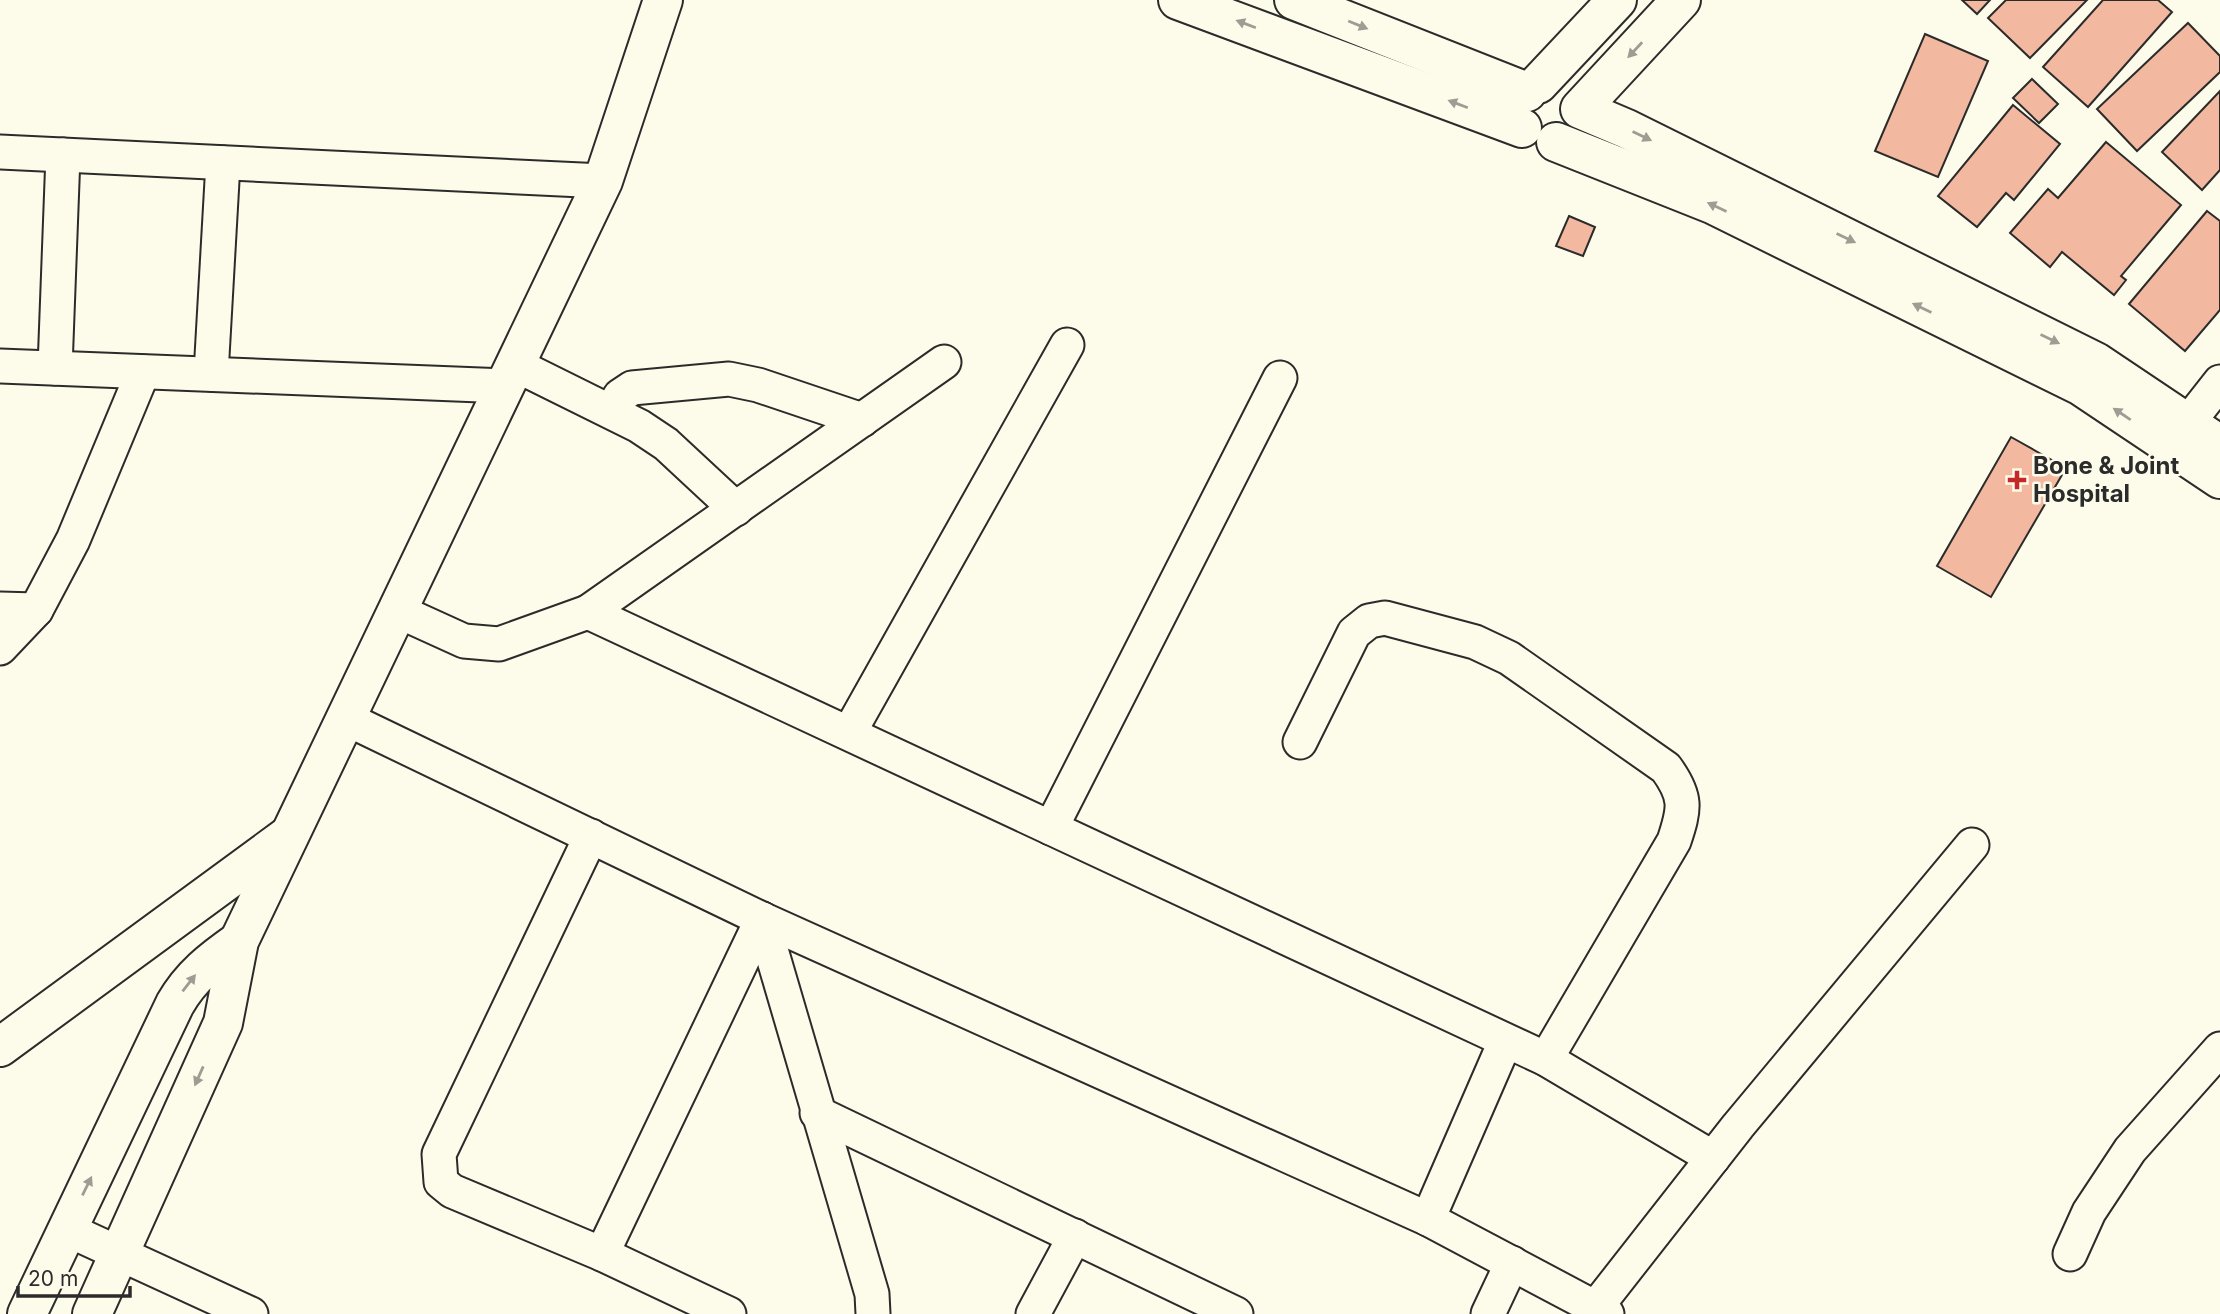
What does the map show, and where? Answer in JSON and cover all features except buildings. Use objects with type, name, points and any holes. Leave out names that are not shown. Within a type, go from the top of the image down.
[{"type":"street","points":[[92,1314],[223,1023],[239,941],[603,181],[663,0]]},
{"type":"street","points":[[1178,0],[1536,112],[1576,127],[1580,109],[1681,0]]},
{"type":"street","points":[[1294,0],[1536,112],[1712,204],[2178,434],[2220,445]]},
{"type":"street","points":[[1536,112],[1617,0]]},
{"type":"street","points":[[1580,109],[1627,129],[2096,362],[2178,434],[2220,479]]},
{"type":"street","points":[[0,152],[603,181]]},
{"type":"street","points":[[55,368],[63,155]]},
{"type":"street","points":[[211,374],[223,163]]},
{"type":"street","points":[[849,733],[1067,345]]},
{"type":"street","points":[[398,611],[464,641],[499,644],[588,612],[944,362]]},
{"type":"street","points":[[0,366],[211,374],[511,375],[612,410],[666,444],[736,509]]},
{"type":"street","points":[[0,648],[36,610],[73,540],[143,372]]},
{"type":"street","points":[[612,410],[620,397],[632,388],[729,379],[758,385],[862,420]]},
{"type":"street","points":[[1051,828],[1280,379]]},
{"type":"street","points":[[2178,434],[2220,382]]},
{"type":"street","points":[[0,609],[36,610]]},
{"type":"street","points":[[588,612],[1546,1059],[1713,1158]]},
{"type":"street","points":[[1300,742],[1354,633],[1369,621],[1385,618],[1475,642],[1510,658],[1666,768],[1681,788],[1684,812],[1674,841],[1546,1059]]},
{"type":"street","points":[[347,719],[762,919],[1427,1219],[1602,1310],[1713,1158],[1972,845]]},
{"type":"street","points":[[0,1047],[293,831]]},
{"type":"street","points":[[591,836],[439,1154],[438,1171],[442,1182],[452,1191],[602,1254],[729,1314]]},
{"type":"street","points":[[762,919],[872,1294],[873,1314]]},
{"type":"street","points":[[602,1254],[762,919]]},
{"type":"street","points":[[27,1314],[186,985],[204,965],[239,941]]},
{"type":"street","points":[[1427,1219],[1505,1042]]},
{"type":"street","points":[[2070,1254],[2089,1212],[2130,1150],[2220,1049]]},
{"type":"street","points":[[817,1113],[1074,1236],[1190,1304],[1236,1314]]},
{"type":"street","points":[[66,1229],[251,1314]]},
{"type":"street","points":[[1033,1314],[1074,1236]]},
{"type":"street","points":[[1488,1314],[1512,1263]]},
{"type":"place","name":"Bone & Joint Hospital","points":[[2017,480]]}]
